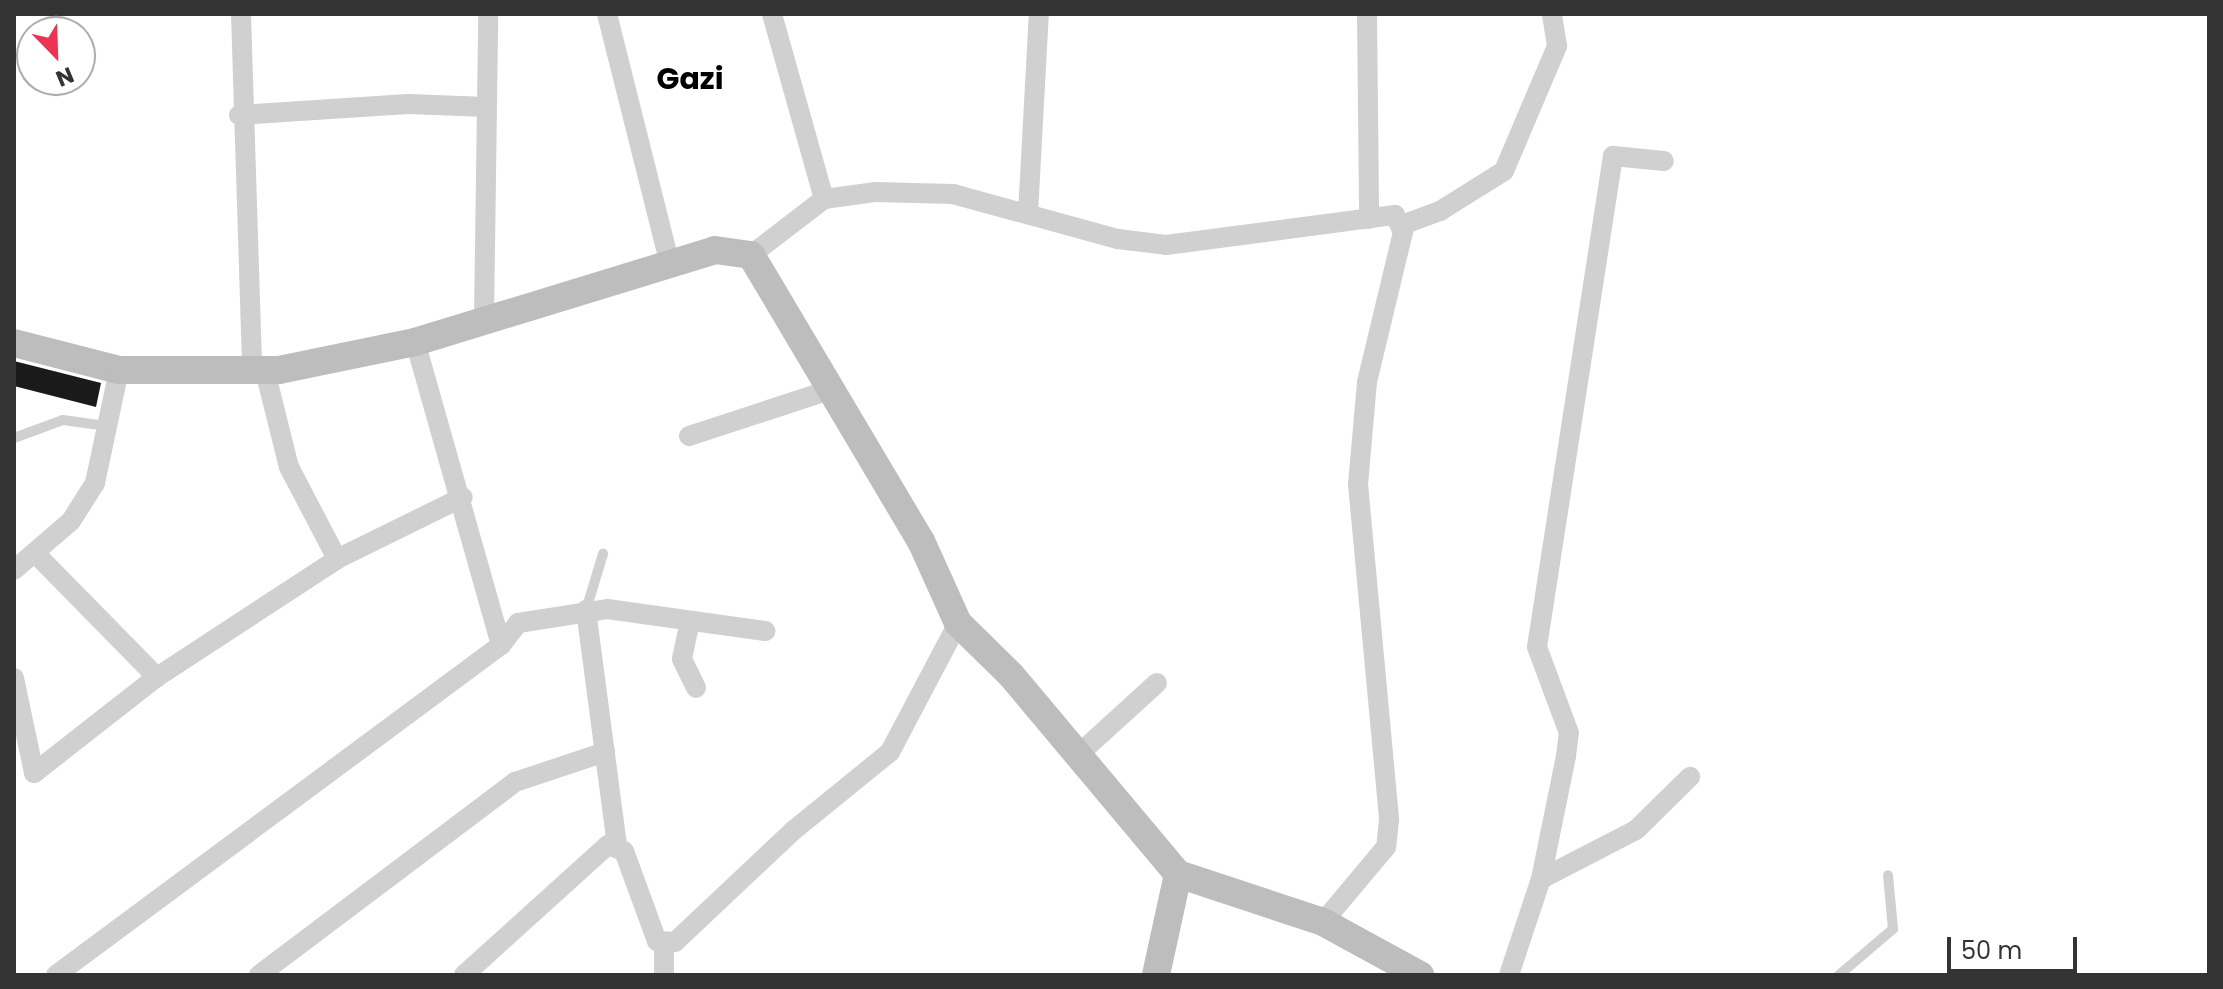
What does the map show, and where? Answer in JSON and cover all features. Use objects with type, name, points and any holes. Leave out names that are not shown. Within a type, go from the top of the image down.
[{"type":"street","points":[[241,14],[239,115],[258,371],[289,467],[337,559]]},
{"type":"street","points":[[484,319],[488,14]]},
{"type":"street","points":[[607,14],[670,264]]},
{"type":"street","points":[[772,14],[824,199]]},
{"type":"street","points":[[1028,214],[1039,14]]},
{"type":"street","points":[[1367,14],[1369,219]]},
{"type":"street","points":[[1402,225],[1440,211],[1504,171],[1557,46],[1552,14]]},
{"type":"street","points":[[239,115],[487,107]]},
{"type":"street","points":[[1509,975],[1541,879],[1569,733],[1537,647],[1613,156],[1664,161]]},
{"type":"street","points":[[14,343],[119,370],[258,371],[415,342],[715,250],[751,255],[824,199],[953,194],[1166,245],[1395,215],[1402,225],[1367,382],[1358,484],[1389,820],[1386,847],[1323,922]]},
{"type":"street","points":[[751,255],[921,541],[958,623],[1080,753],[1178,874],[1323,922],[1420,975]]},
{"type":"street","points":[[415,342],[463,497],[501,645]]},
{"type":"street","points":[[14,570],[71,521],[95,483],[119,370]]},
{"type":"street","points":[[689,436],[833,389]]},
{"type":"street","points":[[14,678],[34,773],[157,677],[337,559],[463,497]]},
{"type":"street","points":[[36,554],[157,677]]},
{"type":"street","points":[[586,610],[617,845],[664,944],[664,975]]},
{"type":"street","points":[[56,975],[501,645],[518,623],[586,610],[765,631]]},
{"type":"street","points":[[690,621],[682,659],[696,688]]},
{"type":"street","points":[[664,944],[675,942],[890,752],[958,623]]},
{"type":"street","points":[[1080,753],[1157,683]]},
{"type":"street","points":[[259,975],[515,782],[605,752]]},
{"type":"street","points":[[1541,879],[1636,830],[1690,777]]},
{"type":"street","points":[[464,975],[588,856],[617,845]]},
{"type":"street","points":[[1156,975],[1178,874]]},
{"type":"lane","points":[[14,438],[63,420],[106,426]]},
{"type":"lane","points":[[586,610],[603,554]]},
{"type":"lane","points":[[1839,975],[1893,929],[1888,875]]},
{"type":"building","points":[[14,361],[101,383],[96,407],[14,386]]},
{"type":"district","name":"Gazi","points":[[690,79]]}]
